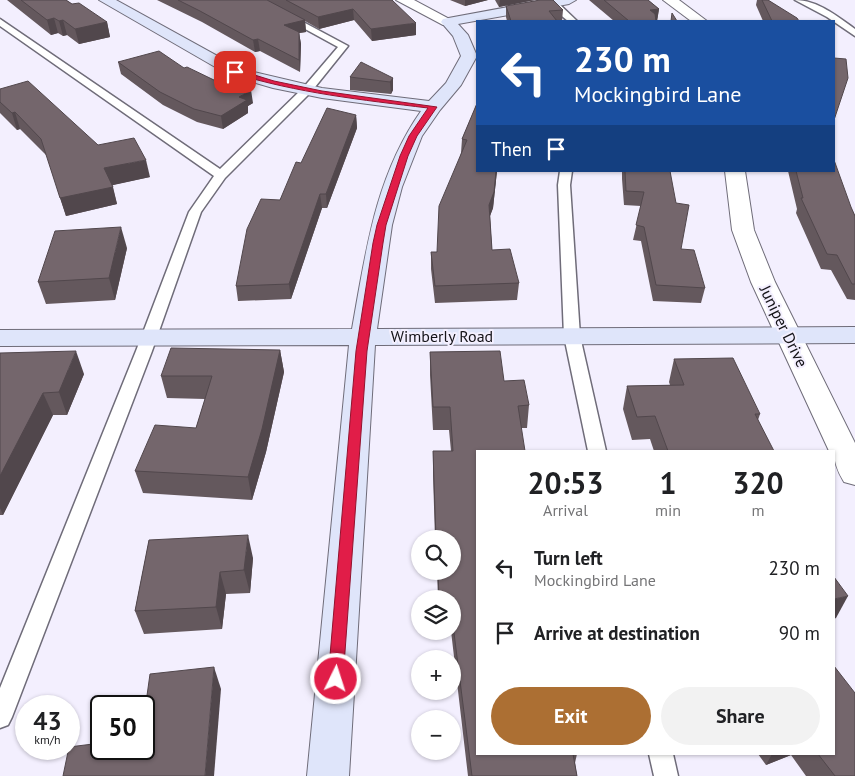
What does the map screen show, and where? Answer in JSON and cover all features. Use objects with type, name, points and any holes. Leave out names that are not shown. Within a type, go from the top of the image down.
[{"type":"main road","points":[[106,0],[235,72],[307,90],[433,107]]},
{"type":"main road","points":[[448,22],[550,1],[569,0]]},
{"type":"main road","points":[[328,776],[363,336],[381,225],[392,187],[413,136],[433,107],[454,85],[469,56],[460,35],[448,22]]},
{"type":"main road","name":"Wimberly Road","points":[[0,338],[855,335]]},
{"type":"street","points":[[403,0],[448,22]]},
{"type":"street","points":[[670,0],[699,20]]},
{"type":"street","name":"Juniper Drive","points":[[735,172],[743,230],[762,282],[855,474]]},
{"type":"lane","points":[[0,717],[148,338],[195,212],[221,175],[307,90],[343,46],[256,0]]},
{"type":"lane","points":[[799,0],[830,15],[855,33]]},
{"type":"lane","points":[[550,1],[572,20]]},
{"type":"lane","points":[[0,22],[221,175]]},
{"type":"lane","points":[[566,172],[564,184],[572,336],[597,450]]},
{"type":"lane","points":[[662,755],[666,776]]},
{"type":"building","points":[[21,0],[66,0],[72,4],[79,3],[107,22],[75,29],[63,20],[59,21],[54,18],[47,20]]},
{"type":"building","points":[[178,0],[267,0],[305,20],[284,25],[299,32],[299,60],[258,39],[253,40]]},
{"type":"building","points":[[286,0],[392,0],[416,23],[371,29],[353,9],[318,17]]},
{"type":"building","points":[[540,0],[553,0],[563,10],[549,11],[556,20],[511,20],[506,6]]},
{"type":"building","points":[[604,0],[648,0],[659,9],[650,10],[655,14],[656,20],[628,20]]},
{"type":"building","points":[[762,0],[768,0],[798,20],[772,20]]},
{"type":"building","points":[[672,13],[676,20],[671,20]]},
{"type":"building","points":[[159,51],[184,68],[187,67],[216,81],[214,81],[251,90],[239,97],[247,100],[221,116],[194,109],[160,92],[118,62]]},
{"type":"building","points":[[835,58],[846,59],[848,78],[835,117]]},
{"type":"building","points":[[361,62],[393,78],[390,82],[350,77]]},
{"type":"building","points":[[28,81],[98,145],[134,138],[146,160],[104,168],[113,187],[60,198],[41,139],[15,112],[12,113],[0,102],[0,89]]},
{"type":"building","points":[[476,106],[476,172],[496,172],[494,192],[489,205],[492,250],[510,249],[519,283],[435,286],[431,252],[437,252],[439,206],[467,140],[462,139]]},
{"type":"building","points":[[327,108],[356,115],[326,194],[320,194],[289,284],[236,286],[247,229],[261,199],[280,200],[296,162],[301,163]]},
{"type":"building","points":[[835,163],[855,216],[855,284],[852,284],[837,255],[827,254],[801,198],[803,198],[796,172],[835,172]]},
{"type":"building","points":[[625,172],[670,172],[676,203],[689,205],[681,249],[694,250],[705,288],[656,285],[644,227],[636,225],[644,192],[626,191]]},
{"type":"building","points":[[121,227],[109,278],[38,282],[55,231]]},
{"type":"building","points":[[171,348],[280,350],[262,429],[248,477],[135,471],[155,425],[196,428],[212,376],[161,376]]},
{"type":"building","points":[[76,351],[59,392],[43,393],[0,476],[0,353]]},
{"type":"building","points":[[500,351],[504,381],[524,380],[529,405],[518,406],[525,450],[476,450],[476,755],[573,755],[577,776],[472,776],[461,689],[461,650],[456,650],[455,640],[461,640],[461,590],[439,590],[438,580],[461,580],[461,530],[436,530],[433,451],[453,451],[450,407],[433,407],[430,352]]},
{"type":"building","points":[[733,358],[760,414],[755,414],[773,450],[668,450],[655,416],[637,417],[627,386],[684,385],[674,359]]},
{"type":"building","points":[[248,535],[244,570],[220,572],[216,607],[135,611],[149,540]]},
{"type":"building","points":[[835,578],[848,596],[835,599]]},
{"type":"building","points":[[214,667],[205,776],[63,776],[66,760],[80,760],[80,746],[90,744],[90,760],[155,760],[155,695],[147,695],[150,674]]},
{"type":"building","points":[[835,667],[855,693],[855,776],[835,776],[819,755],[835,755]]},
{"type":"route","points":[[235,72],[273,83],[322,93],[433,107],[413,136],[392,187],[381,225],[365,319],[336,679]]}]
